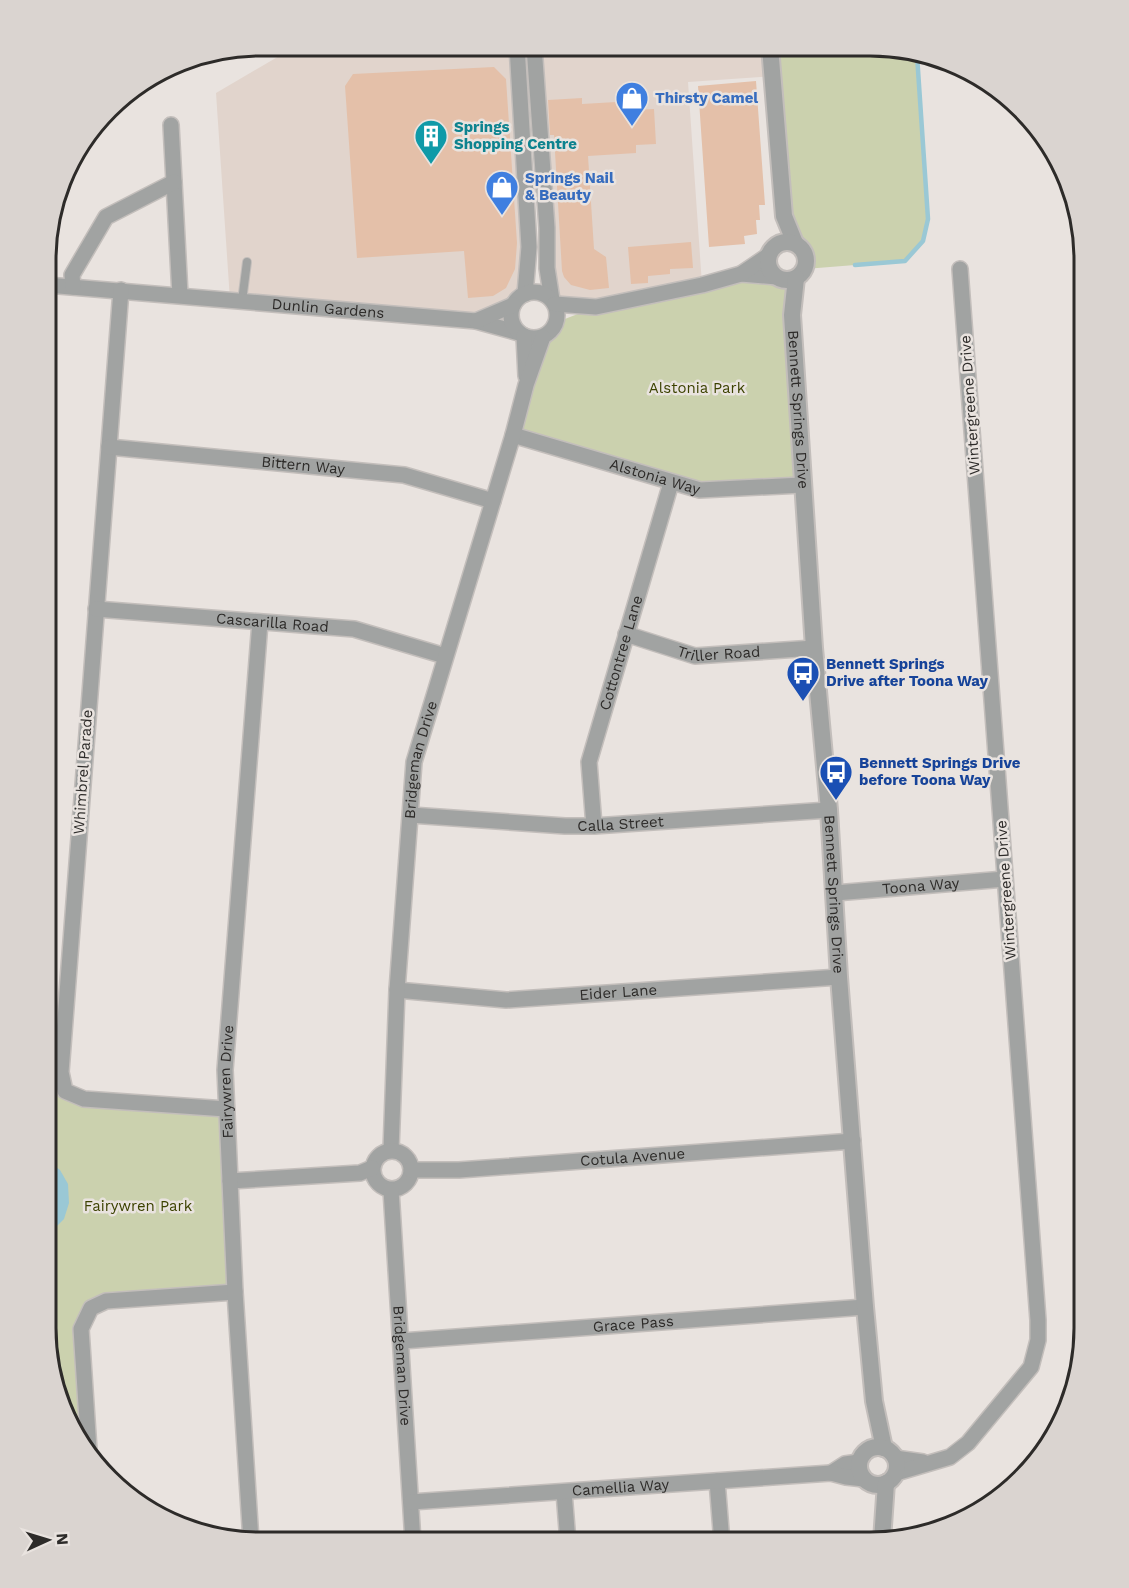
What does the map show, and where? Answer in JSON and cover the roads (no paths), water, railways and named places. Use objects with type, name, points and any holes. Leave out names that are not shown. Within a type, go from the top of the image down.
[{"type":"street","points":[[517,56],[529,247],[519,299],[511,321],[521,335],[536,339],[550,333],[557,322],[558,315],[547,267],[547,228],[535,56]]},
{"type":"street","points":[[771,56],[784,216],[795,243]]},
{"type":"street","points":[[171,125],[180,295]]},
{"type":"street","points":[[73,287],[72,275],[106,217],[174,182]]},
{"type":"street","points":[[784,216],[772,250],[769,268],[785,278]]},
{"type":"street","points":[[557,322],[596,307],[702,285],[741,274],[785,278],[805,269],[807,263],[804,251],[795,243],[788,241],[772,250],[741,274]]},
{"type":"street","name":"Wintergreene Drive","points":[[890,1466],[929,1463],[950,1457],[968,1443],[1031,1367],[1038,1340],[1038,1308],[960,269]]},
{"type":"street","name":"Bennett Springs Drive","points":[[785,278],[792,315],[802,485],[829,810],[839,976],[865,1307],[874,1401],[890,1466],[883,1531]]},
{"type":"street","name":"Dunlin Gardens","points":[[56,286],[476,321],[521,335]]},
{"type":"street","name":"Whimbrel Parade","points":[[121,290],[61,1071],[65,1091],[84,1099],[226,1109]]},
{"type":"street","points":[[519,299],[539,292],[554,302],[596,307]]},
{"type":"street","name":"Dunlin Gardens","points":[[476,321],[519,299]]},
{"type":"street","name":"Bridgeman Drive","points":[[521,335],[526,385]]},
{"type":"street","name":"Bridgeman Drive","points":[[391,1150],[397,990],[414,762],[526,385],[543,337]]},
{"type":"street","name":"Alstonia Way","points":[[513,435],[700,490],[802,485]]},
{"type":"street","name":"Bittern Way","points":[[109,447],[405,475],[493,501]]},
{"type":"street","name":"Cottontree Lane","points":[[594,826],[589,762],[671,483]]},
{"type":"street","name":"Cascarilla Road","points":[[96,609],[354,629],[446,656]]},
{"type":"street","name":"Fairywren Drive","points":[[250,1532],[235,1292],[225,1070],[260,622]]},
{"type":"street","name":"Triller Road","points":[[626,634],[695,656],[814,648]]},
{"type":"street","name":"Calla Street","points":[[411,815],[564,826],[594,826],[829,810]]},
{"type":"street","name":"Toona Way","points":[[835,893],[1005,879]]},
{"type":"street","name":"Eider Lane","points":[[397,990],[506,1000],[839,976]]},
{"type":"street","name":"Cotula Avenue","points":[[411,1170],[459,1170],[853,1141]]},
{"type":"street","points":[[391,1150],[408,1158],[411,1170],[408,1182],[392,1190],[377,1183],[372,1168],[378,1156],[391,1150]]},
{"type":"street","points":[[230,1181],[360,1173],[372,1168]]},
{"type":"street","name":"Bridgeman Drive","points":[[392,1190],[412,1532]]},
{"type":"street","points":[[88,1439],[81,1329],[91,1308],[106,1301],[235,1292]]},
{"type":"street","name":"Grace Pass","points":[[402,1341],[865,1307]]},
{"type":"street","name":"Bennett Springs Drive","points":[[874,1401],[864,1469],[882,1532]]},
{"type":"street","points":[[871,1448],[890,1466],[873,1485],[864,1469],[871,1448]]},
{"type":"street","name":"Camellia Way","points":[[411,1502],[831,1473],[846,1477],[864,1469]]},
{"type":"street","points":[[717,1481],[721,1532]]},
{"type":"street","points":[[564,1491],[567,1532]]},
{"type":"lane","points":[[242,301],[247,262]]},
{"type":"water","points":[[56,1167],[68,1184],[69,1203],[64,1219],[56,1227]]},
{"type":"waterway","points":[[855,265],[905,261],[923,241],[928,219],[917,61]]},
{"type":"place","name":"Thirsty Camel","points":[[632,127]]},
{"type":"place","name":"Springs Shopping Centre","points":[[431,165]]},
{"type":"place","name":"Springs Nail & Beauty","points":[[502,216]]},
{"type":"place","name":"Bennett Springs Drive after Toona Way","points":[[803,702]]},
{"type":"place","name":"Bennett Springs Drive before Toona Way","points":[[836,801]]},
{"type":"park label","name":"Alstonia Park","points":[[697,388]]},
{"type":"park label","name":"Fairywren Park","points":[[138,1206]]}]
